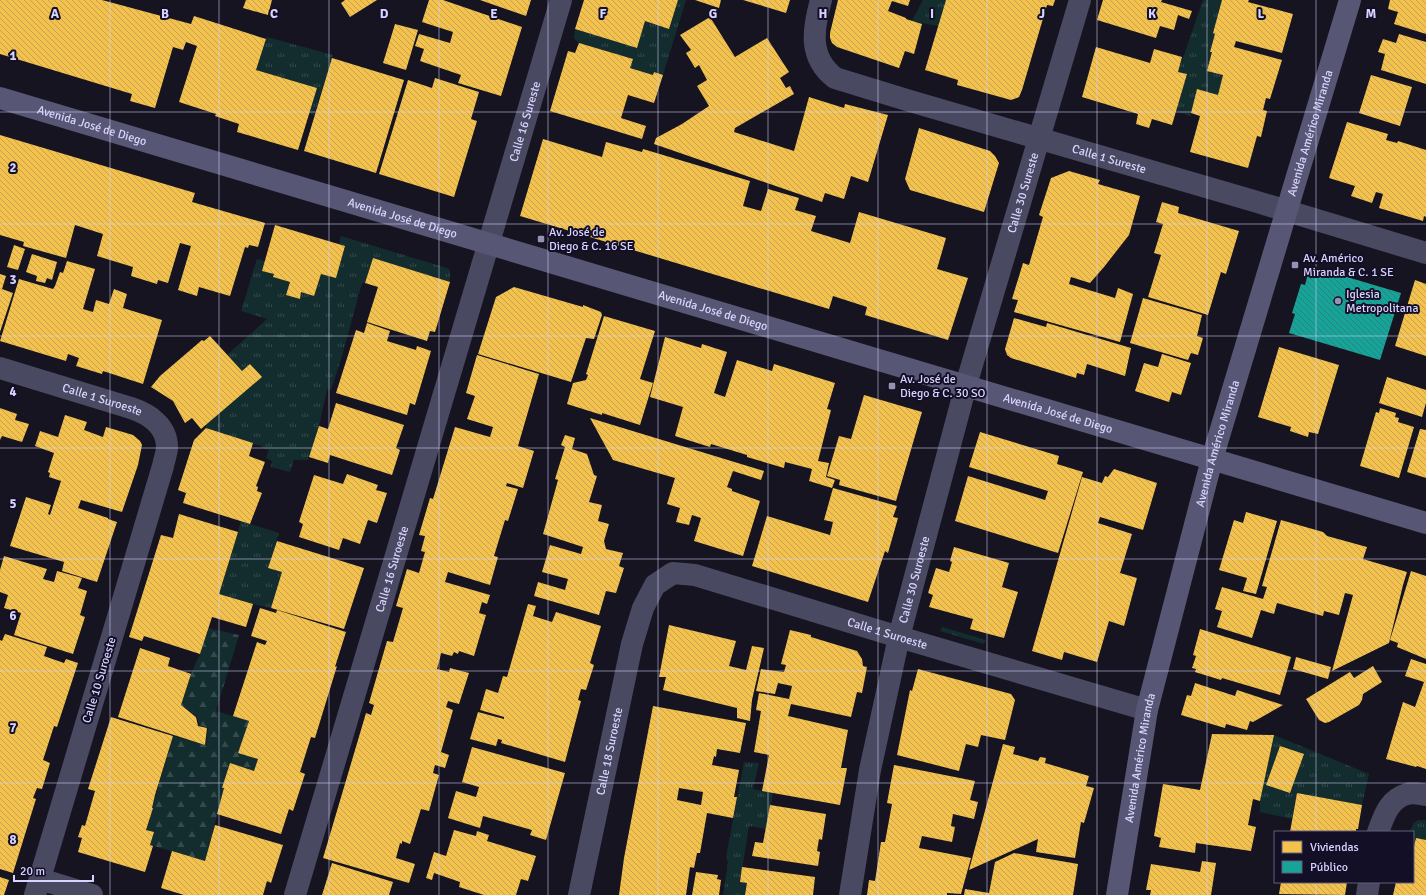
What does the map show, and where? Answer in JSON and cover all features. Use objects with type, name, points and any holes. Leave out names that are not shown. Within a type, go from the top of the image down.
[{"type":"main road","name":"Avenida Américo Miranda","points":[[1117,895],[1147,710],[1212,459],[1350,0]]},
{"type":"main road","name":"Avenida José de Diego","points":[[0,98],[1426,523]]},
{"type":"street","name":"Calle 16 Sureste","points":[[488,243],[561,0]]},
{"type":"street","name":"Calle 1 Sureste","points":[[821,0],[815,22],[814,40],[817,56],[826,70],[835,78],[1287,211],[1426,254]]},
{"type":"street","name":"Calle 30 Sureste","points":[[966,385],[1080,0]]},
{"type":"street","name":"Calle 16 Suroeste","points":[[295,895],[488,243]]},
{"type":"street","name":"Calle 1 Suroeste","points":[[0,368],[131,408],[149,416],[158,423],[164,434],[167,447],[163,466]]},
{"type":"street","name":"Calle 30 Suroeste","points":[[850,895],[870,770],[899,637],[966,385]]},
{"type":"street","name":"Calle 10 Suroeste","points":[[37,887],[163,466]]},
{"type":"street","name":"Calle 1 Suroeste","points":[[643,608],[655,585],[673,573],[696,575],[1147,710]]},
{"type":"street","name":"Calle 18 Suroeste","points":[[579,895],[632,644],[643,608]]},
{"type":"street","points":[[1378,831],[1386,812],[1396,799],[1417,794]]},
{"type":"street","points":[[1367,895],[1369,883]]},
{"type":"street","points":[[37,887],[92,895]]},
{"type":"green space","points":[[678,0],[686,0],[663,75],[654,72],[653,75],[630,68],[633,59],[579,43],[574,38],[575,29],[637,48],[645,21],[669,29]]},
{"type":"green space","points":[[923,0],[946,0],[938,26],[912,21]]},
{"type":"green space","points":[[1203,0],[1222,0],[1213,33],[1215,34],[1210,52],[1212,52],[1223,75],[1218,95],[1197,89],[1190,116],[1176,111],[1187,74],[1178,72]]},
{"type":"green space","points":[[267,37],[333,55],[314,115],[309,114],[317,88],[256,70]]},
{"type":"green space","points":[[341,236],[447,268],[450,270],[450,282],[373,258],[365,283],[362,283],[331,390],[327,389],[319,426],[308,460],[294,460],[290,472],[271,467],[272,461],[266,458],[269,450],[262,448],[262,446],[206,428],[206,424],[261,377],[250,364],[242,371],[227,355],[267,319],[241,311],[257,259],[265,261],[262,271],[274,274],[273,277],[290,282],[286,295],[300,299],[301,292],[314,296],[321,274],[336,278],[345,246],[339,243]]},
{"type":"green space","points":[[241,521],[279,533],[268,568],[282,572],[271,608],[219,594]]},
{"type":"green space","points":[[942,627],[986,640],[984,644],[940,631]]},
{"type":"green space","points":[[208,628],[239,635],[216,711],[249,721],[238,753],[258,759],[254,771],[230,764],[205,861],[150,845],[154,832],[146,830],[173,736],[206,745],[208,728],[199,725],[197,716],[181,705]]},
{"type":"green space","points":[[1274,735],[1369,774],[1362,805],[1297,793],[1292,819],[1260,812],[1260,801]]},
{"type":"green space","points":[[744,762],[759,763],[753,789],[773,793],[766,829],[749,826],[740,882],[747,883],[745,895],[723,895],[728,863],[726,857]]},
{"type":"green space","points":[[1426,820],[1426,840],[1414,838],[1414,831],[1410,831],[1414,823],[1417,821]]},
{"type":"building: Viviendas","points":[[0,0],[102,0],[191,24],[194,16],[266,39],[256,70],[317,88],[298,150],[237,132],[239,124],[215,116],[216,114],[179,102],[197,46],[186,42],[183,50],[173,47],[155,108],[130,101],[132,94],[0,54]]},
{"type":"building: Viviendas","points":[[246,0],[272,0],[268,15],[243,8]]},
{"type":"building: Viviendas","points":[[345,0],[377,0],[350,17],[341,3]]},
{"type":"building: Viviendas","points":[[429,0],[443,0],[522,27],[501,96],[458,83],[461,75],[420,61],[424,49],[415,46],[419,34],[450,43],[453,32],[422,22]]},
{"type":"building: Viviendas","points":[[480,0],[531,0],[526,16]]},
{"type":"building: Viviendas","points":[[584,0],[678,0],[669,29],[645,21],[637,48],[575,29]]},
{"type":"building: Viviendas","points":[[695,0],[721,0],[719,8]]},
{"type":"building: Viviendas","points":[[743,0],[790,0],[786,13]]},
{"type":"building: Viviendas","points":[[838,0],[910,0],[908,6],[892,1],[888,11],[922,24],[914,54],[905,51],[899,68],[837,47],[832,43],[830,33]]},
{"type":"building: Viviendas","points":[[946,0],[1055,0],[1053,6],[1047,5],[1019,97],[1011,100],[957,85],[958,80],[925,70]]},
{"type":"building: Viviendas","points":[[1103,0],[1162,0],[1161,2],[1192,11],[1189,19],[1178,15],[1174,30],[1160,26],[1156,38],[1097,20]]},
{"type":"building: Viviendas","points":[[1222,0],[1249,0],[1248,2],[1293,14],[1282,53],[1236,41],[1234,47],[1282,60],[1270,99],[1266,98],[1263,110],[1267,111],[1261,137],[1257,136],[1248,168],[1190,152],[1200,116],[1191,113],[1197,89],[1218,95],[1223,75],[1207,71],[1215,34],[1213,33]]},
{"type":"building: Viviendas","points":[[1390,0],[1426,0],[1426,34],[1394,24],[1398,12],[1388,9]]},
{"type":"building: Viviendas","points":[[710,17],[735,57],[767,38],[789,72],[780,78],[786,88],[790,86],[794,94],[735,128],[734,132],[794,151],[809,97],[844,108],[845,104],[888,115],[868,182],[851,176],[844,199],[825,193],[822,202],[654,144],[656,138],[682,124],[709,106],[697,86],[707,80],[699,65],[695,68],[686,53],[691,50],[680,35]]},
{"type":"building: Viviendas","points":[[395,24],[418,30],[406,70],[383,63]]},
{"type":"building: Viviendas","points":[[1399,34],[1426,42],[1426,84],[1381,70],[1385,54],[1378,52],[1383,39],[1396,43]]},
{"type":"building: Viviendas","points":[[579,43],[633,59],[630,68],[653,75],[654,72],[663,75],[654,103],[628,95],[621,118],[646,126],[642,139],[550,111],[568,51],[575,53]]},
{"type":"building: Viviendas","points":[[1096,47],[1150,63],[1154,49],[1182,57],[1178,72],[1187,74],[1172,125],[1152,119],[1149,128],[1136,124],[1138,114],[1082,97]]},
{"type":"building: Viviendas","points":[[332,58],[404,80],[376,173],[304,151]]},
{"type":"building: Viviendas","points":[[1371,75],[1412,87],[1400,126],[1359,113]]},
{"type":"building: Viviendas","points":[[435,78],[479,92],[471,119],[477,121],[454,197],[379,174],[408,80],[432,88]]},
{"type":"building: Viviendas","points":[[1347,122],[1388,134],[1386,140],[1397,143],[1398,141],[1426,150],[1426,217],[1424,216],[1423,221],[1379,208],[1383,194],[1376,192],[1372,203],[1351,196],[1355,186],[1329,178]]},
{"type":"building: Viviendas","points":[[919,128],[990,151],[995,156],[999,163],[984,212],[910,190],[905,179]]},
{"type":"building: Viviendas","points":[[0,135],[195,193],[192,202],[265,223],[258,247],[249,245],[248,248],[245,247],[230,296],[199,287],[197,296],[178,290],[191,246],[180,243],[168,283],[158,280],[157,284],[131,276],[133,267],[97,256],[103,234],[75,225],[66,258],[23,246],[24,242],[0,235]]},
{"type":"building: Viviendas","points":[[543,139],[602,157],[606,142],[642,152],[643,149],[750,181],[743,206],[761,211],[768,189],[799,198],[795,210],[816,216],[811,231],[850,243],[859,212],[946,238],[937,269],[968,278],[948,340],[865,315],[867,307],[833,296],[829,309],[520,216]]},
{"type":"building: Viviendas","points":[[1069,171],[1100,180],[1098,184],[1140,196],[1129,235],[1104,267],[1090,283],[1071,277],[1069,284],[1115,298],[1118,288],[1133,294],[1120,342],[1014,312],[1018,300],[1012,299],[1023,263],[1029,265],[1043,217],[1039,215],[1051,178]]},
{"type":"building: Viviendas","points":[[1162,202],[1179,207],[1178,213],[1239,231],[1226,274],[1221,272],[1208,315],[1148,297],[1161,255],[1154,253],[1163,224],[1156,222]]},
{"type":"building: Viviendas","points":[[275,225],[345,246],[336,278],[321,274],[314,296],[301,292],[300,299],[286,295],[290,282],[273,277],[274,274],[262,271]]},
{"type":"building: Viviendas","points":[[14,245],[25,249],[18,270],[7,267]]},
{"type":"building: Viviendas","points":[[32,254],[57,262],[52,280],[47,278],[45,283],[36,281],[37,276],[26,272]]},
{"type":"building: Viviendas","points":[[373,258],[450,282],[435,332],[430,331],[427,341],[367,322],[378,287],[365,283]]},
{"type":"building: Viviendas","points":[[67,261],[95,269],[83,309],[93,312],[96,300],[109,304],[114,289],[127,294],[123,308],[162,320],[143,384],[103,371],[102,374],[76,366],[79,358],[68,354],[66,361],[0,341],[19,279],[53,289],[60,272],[63,273]]},
{"type":"building: Viviendas","points":[[0,274],[6,276],[2,289],[13,293],[0,332]]},
{"type":"building: Viviendas","points":[[1415,280],[1426,284],[1426,356],[1395,346]]},
{"type":"building: Viviendas","points":[[514,287],[583,307],[583,305],[601,312],[602,315],[594,339],[586,338],[571,382],[478,354],[496,297]]},
{"type":"building: Viviendas","points":[[1143,298],[1202,315],[1197,336],[1203,338],[1198,355],[1191,353],[1188,360],[1130,343]]},
{"type":"building: Viviendas","points":[[604,316],[655,331],[640,379],[653,383],[640,425],[567,404],[573,383],[586,380],[588,375],[586,374]]},
{"type":"building: Viviendas","points":[[1014,318],[1046,327],[1047,323],[1131,348],[1125,376],[1087,364],[1084,375],[1077,373],[1076,378],[1011,358],[1007,355],[1005,349]]},
{"type":"building: Viviendas","points":[[367,323],[390,331],[387,341],[416,350],[417,346],[431,351],[415,405],[410,403],[407,415],[336,393],[356,330],[364,333]]},
{"type":"building: Viviendas","points":[[210,336],[242,371],[250,364],[262,377],[201,429],[192,418],[185,423],[173,401],[151,387],[160,376],[202,340],[204,341]]},
{"type":"building: Viviendas","points":[[665,337],[701,348],[702,344],[727,352],[714,393],[725,397],[737,360],[772,371],[774,364],[835,383],[827,409],[831,410],[818,461],[829,463],[826,477],[835,480],[832,488],[809,481],[812,469],[785,462],[784,468],[711,444],[710,447],[675,436],[683,407],[650,397]]},
{"type":"building: Viviendas","points":[[1279,347],[1339,365],[1318,434],[1309,432],[1308,437],[1290,431],[1291,427],[1258,417]]},
{"type":"building: Viviendas","points":[[1162,354],[1191,363],[1181,395],[1172,392],[1169,402],[1135,391],[1144,363],[1158,367]]},
{"type":"building: Viviendas","points":[[477,355],[539,374],[518,446],[534,451],[523,488],[507,483],[506,486],[518,489],[508,521],[505,520],[494,556],[498,557],[490,585],[448,572],[445,582],[490,595],[487,604],[482,602],[479,613],[486,615],[474,656],[459,651],[458,654],[454,652],[452,656],[441,653],[437,669],[449,672],[450,668],[469,673],[459,704],[448,701],[446,707],[453,710],[441,752],[449,755],[445,768],[435,765],[433,773],[439,775],[429,811],[421,809],[410,844],[402,841],[402,844],[400,843],[396,858],[415,864],[409,883],[323,858],[366,713],[371,715],[374,705],[369,703],[387,641],[393,642],[403,608],[396,606],[407,569],[419,573],[425,552],[421,551],[425,536],[419,535],[430,498],[433,499],[455,427],[490,437],[493,427],[467,419],[475,396],[466,393]]},
{"type":"building: Viviendas","points":[[1387,377],[1426,390],[1426,403],[1422,417],[1379,403]]},
{"type":"building: Viviendas","points":[[864,395],[922,412],[896,501],[839,485],[840,480],[827,476],[839,436],[851,439]]},
{"type":"building: Viviendas","points":[[336,403],[404,425],[396,448],[400,450],[392,475],[330,455],[328,463],[309,457],[319,426],[328,429]]},
{"type":"building: Viviendas","points":[[0,408],[17,414],[15,420],[29,424],[22,442],[2,436],[0,440]]},
{"type":"building: Viviendas","points":[[1380,408],[1396,413],[1395,417],[1399,418],[1398,422],[1414,427],[1399,478],[1360,466],[1376,412],[1379,413]]},
{"type":"building: Viviendas","points":[[65,415],[87,422],[84,430],[103,437],[106,427],[133,435],[142,445],[138,465],[122,512],[81,500],[78,508],[117,522],[97,582],[62,571],[64,562],[10,546],[26,497],[51,505],[48,514],[50,515],[61,481],[49,477],[50,473],[48,472],[54,453],[35,446],[40,431],[58,437]]},
{"type":"building: Viviendas","points":[[590,418],[764,471],[761,480],[733,471],[727,487],[732,489],[732,491],[760,501],[743,556],[694,541],[701,518],[692,515],[689,525],[676,522],[680,508],[667,504],[675,478],[613,460]]},
{"type":"building: Viviendas","points":[[206,428],[253,443],[249,456],[265,462],[256,486],[258,487],[257,491],[262,493],[250,524],[183,503],[186,493],[178,490],[194,440]]},
{"type":"building: Viviendas","points":[[1420,429],[1426,430],[1426,478],[1407,472]]},
{"type":"building: Viviendas","points":[[980,432],[1059,456],[1057,464],[1083,472],[1058,553],[955,521],[968,476],[1045,500],[1048,491],[969,467]]},
{"type":"building: Viviendas","points":[[565,435],[575,438],[572,449],[587,454],[594,475],[597,476],[589,502],[602,505],[598,521],[609,524],[604,541],[606,549],[623,553],[619,566],[624,568],[616,593],[606,591],[599,615],[534,596],[538,582],[565,590],[568,579],[542,572],[550,545],[581,554],[583,547],[543,534],[558,480],[555,479],[565,447],[561,445]]},
{"type":"building: Viviendas","points":[[1114,469],[1157,483],[1143,530],[1100,517],[1098,523],[1132,534],[1120,573],[1137,578],[1124,626],[1109,621],[1097,662],[1064,652],[1062,660],[1032,651],[1082,477],[1102,483],[1105,476],[1108,477]]},
{"type":"building: Viviendas","points":[[347,474],[378,485],[376,490],[387,493],[377,523],[368,520],[360,544],[343,538],[339,550],[299,537],[303,524],[299,522],[314,475],[343,484]]},
{"type":"building: Viviendas","points":[[833,488],[897,506],[893,517],[898,518],[888,553],[885,551],[868,602],[752,566],[767,516],[830,535],[833,522],[824,520]]},
{"type":"building: Viviendas","points":[[1246,512],[1277,521],[1256,594],[1243,591],[1247,578],[1219,570],[1234,520],[1243,523]]},
{"type":"building: Viviendas","points":[[179,514],[238,532],[219,594],[253,604],[246,627],[212,617],[200,654],[144,636],[142,641],[129,637],[161,535],[173,538]]},
{"type":"building: Viviendas","points":[[1281,520],[1323,532],[1327,536],[1367,547],[1363,559],[1407,572],[1389,643],[1332,671],[1353,595],[1345,593],[1339,615],[1324,611],[1323,616],[1277,603],[1274,614],[1261,610],[1252,638],[1217,627],[1222,611],[1215,609],[1222,587],[1263,599],[1267,587],[1262,586]]},
{"type":"building: Viviendas","points":[[277,541],[364,568],[344,629],[271,608],[282,572],[268,568]]},
{"type":"building: Viviendas","points":[[954,547],[1009,563],[1002,587],[1018,592],[1004,638],[970,629],[973,619],[929,607],[933,595],[928,593],[936,568],[949,572]]},
{"type":"building: Viviendas","points":[[4,556],[47,569],[43,579],[54,582],[57,571],[82,578],[78,588],[87,591],[80,615],[85,617],[73,654],[14,635],[21,613],[4,608],[8,595],[0,592],[0,570]]},
{"type":"building: Viviendas","points":[[1411,571],[1426,576],[1426,659],[1397,647],[1398,643],[1390,640]]},
{"type":"building: Viviendas","points":[[528,604],[536,606],[533,616],[552,622],[556,612],[601,626],[590,663],[594,665],[586,690],[581,689],[578,700],[581,701],[565,762],[501,743],[502,740],[498,739],[496,746],[470,739],[478,712],[504,719],[504,717],[480,710],[486,689],[498,693],[503,676],[507,677]]},
{"type":"building: Viviendas","points":[[260,608],[276,613],[277,610],[346,632],[315,738],[311,737],[300,772],[305,774],[293,811],[289,809],[281,834],[217,814],[224,788],[222,788],[230,763],[254,771],[258,759],[238,753],[249,721],[233,716],[257,642],[265,645],[267,641],[251,636]]},
{"type":"building: Viviendas","points":[[669,625],[736,641],[729,666],[746,670],[752,646],[764,648],[752,700],[750,721],[737,718],[737,708],[663,690],[666,677],[659,677]]},
{"type":"building: Viviendas","points":[[1200,629],[1291,657],[1280,695],[1222,678],[1221,680],[1195,672],[1196,669],[1192,668],[1196,656],[1193,655]]},
{"type":"building: Viviendas","points":[[790,630],[811,635],[811,637],[857,651],[862,659],[863,666],[867,667],[862,693],[857,692],[851,717],[791,704],[788,716],[848,730],[841,768],[847,768],[840,805],[762,791],[769,755],[754,752],[761,711],[756,710],[759,693],[789,699],[792,686],[778,683],[775,694],[756,691],[761,669],[784,672],[786,665],[781,664]]},
{"type":"building: Viviendas","points":[[5,634],[47,647],[44,656],[64,663],[66,659],[78,663],[57,727],[54,726],[43,760],[50,763],[42,789],[37,788],[33,798],[36,799],[13,873],[0,869],[0,640],[2,641]]},
{"type":"building: Viviendas","points":[[140,648],[170,658],[168,666],[191,674],[181,705],[196,717],[198,726],[207,728],[205,745],[118,717]]},
{"type":"building: Viviendas","points":[[1296,657],[1331,667],[1328,679],[1293,669]]},
{"type":"building: Viviendas","points":[[1411,659],[1426,664],[1426,769],[1386,759],[1403,702],[1415,707],[1424,682],[1405,676]]},
{"type":"building: Viviendas","points":[[1373,666],[1382,682],[1363,694],[1359,705],[1329,722],[1325,723],[1319,720],[1306,699],[1350,672],[1354,678]]},
{"type":"building: Viviendas","points":[[918,669],[1011,694],[1015,700],[1005,740],[981,735],[978,747],[966,744],[959,771],[897,755],[910,690],[912,691]]},
{"type":"building: Viviendas","points":[[1195,683],[1235,696],[1237,690],[1283,705],[1253,722],[1250,721],[1247,730],[1226,724],[1225,728],[1181,715],[1187,695],[1191,696]]},
{"type":"building: Viviendas","points":[[653,706],[746,723],[740,753],[717,749],[716,757],[714,756],[712,765],[739,770],[734,797],[737,797],[733,818],[707,813],[700,853],[697,853],[694,868],[690,867],[686,895],[619,895],[624,858]],"holes":[[[679,788],[703,792],[701,805],[677,800]]]},
{"type":"building: Viviendas","points":[[111,717],[173,736],[146,830],[154,832],[150,845],[153,846],[145,872],[78,852],[82,838],[78,837],[82,825],[85,826],[95,791],[88,789]]},
{"type":"building: Viviendas","points":[[1212,734],[1274,735],[1260,801],[1253,799],[1248,825],[1256,827],[1251,851],[1196,843],[1195,853],[1159,847],[1161,838],[1154,836],[1163,784],[1200,790]]},
{"type":"building: Viviendas","points":[[1003,744],[1015,747],[1013,754],[1038,761],[1040,757],[1046,758],[1045,763],[1089,776],[1086,786],[1094,788],[1084,823],[1081,822],[1075,858],[1036,852],[1038,839],[969,870]]},
{"type":"building: Viviendas","points":[[1280,746],[1304,754],[1290,793],[1266,785]]},
{"type":"building: Viviendas","points":[[472,747],[565,773],[546,840],[530,835],[532,830],[483,816],[480,828],[448,818],[456,791],[476,797],[479,787],[462,782]]},
{"type":"building: Viviendas","points":[[894,765],[975,781],[970,800],[978,802],[974,819],[953,814],[951,826],[955,827],[952,842],[922,836],[919,848],[971,858],[961,894],[867,895],[869,880],[875,881],[881,842],[885,842],[892,804],[887,803]]},
{"type":"building: Viviendas","points":[[1297,793],[1362,805],[1358,829],[1356,829],[1356,831],[1290,831]]},
{"type":"building: Viviendas","points":[[770,805],[826,814],[822,840],[819,839],[817,851],[820,852],[818,866],[752,856],[755,842],[763,843]]},
{"type":"building: Viviendas","points":[[215,825],[283,845],[271,883],[267,881],[263,895],[184,895],[161,888],[172,851],[205,861]]},
{"type":"building: Viviendas","points":[[454,830],[476,836],[477,831],[489,835],[487,841],[536,856],[528,881],[521,879],[516,895],[484,895],[459,887],[460,882],[434,873],[432,880],[426,878],[434,852],[446,856]]},
{"type":"building: Viviendas","points":[[1416,838],[1426,840],[1426,895],[1393,895],[1396,883],[1414,883],[1414,846]]},
{"type":"building: Viviendas","points":[[1014,853],[1078,864],[1073,895],[964,895],[965,889],[989,893],[995,862]]},
{"type":"building: Viviendas","points":[[1202,861],[1216,863],[1211,895],[1150,895],[1151,890],[1146,890],[1151,864],[1200,872]]},
{"type":"building: Viviendas","points":[[332,863],[393,882],[389,895],[322,895]]},
{"type":"building: Viviendas","points":[[742,867],[815,877],[813,895],[745,895],[747,883],[740,882]]},
{"type":"building: Viviendas","points":[[696,872],[718,875],[717,879],[721,880],[719,895],[692,895]]},
{"type":"building: Viviendas","points":[[0,877],[9,880],[4,895],[0,895]]},
{"type":"building: Viviendas","points":[[1281,883],[1347,883],[1345,895],[1279,894]]},
{"type":"building: Público","points":[[1310,266],[1401,293],[1380,360],[1289,333],[1295,314],[1292,313],[1301,284],[1305,285]]},
{"type":"place","name":"Av. José de Diego & C. 16 SE","points":[[541,239]]},
{"type":"place","name":"Av. Américo Miranda & C. 1 SE","points":[[1295,265]]},
{"type":"place","name":"Iglesia Metropolitana","points":[[1338,301]]},
{"type":"place","name":"Av. José de Diego & C. 30 SO","points":[[892,386]]}]
